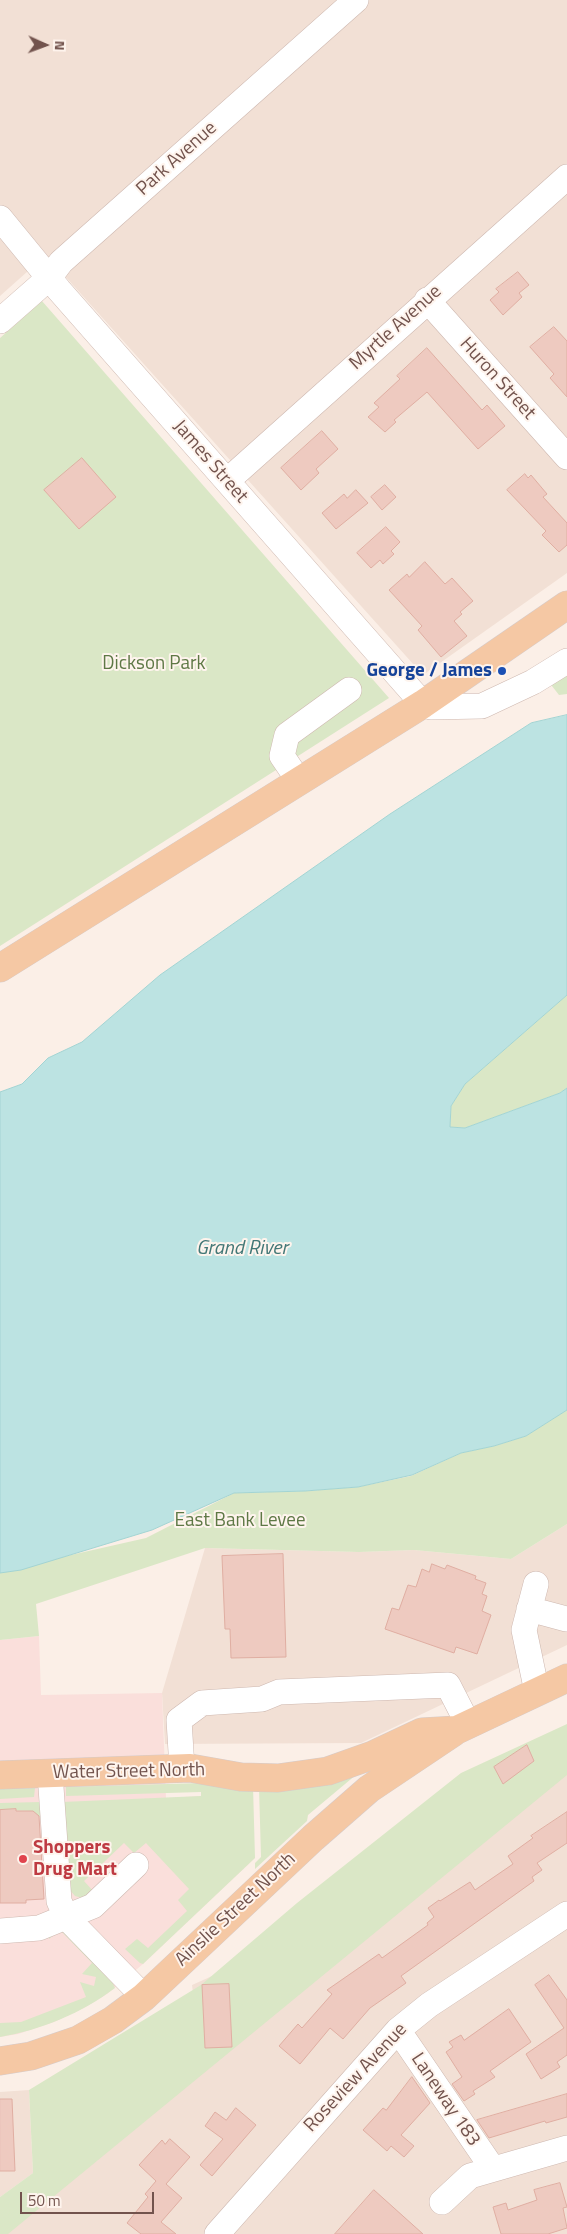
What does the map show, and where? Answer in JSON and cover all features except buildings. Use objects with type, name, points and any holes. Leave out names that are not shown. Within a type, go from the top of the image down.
[{"type":"main road","points":[[0,968],[423,704],[567,605]]},
{"type":"main road","name":"Water Street North","points":[[0,1775],[182,1768],[208,1770],[248,1777],[278,1778],[328,1771],[373,1755],[422,1732],[462,1727],[567,1678]]},
{"type":"main road","name":"Ainslie Street North","points":[[0,2061],[31,2056],[78,2040],[113,2020],[144,1997],[299,1851],[369,1789],[462,1727]]},
{"type":"street","name":"Park Avenue","points":[[0,321],[50,278],[61,262],[356,0]]},
{"type":"street","name":"Myrtle Avenue","points":[[227,481],[567,177]]},
{"type":"street","name":"James Street","points":[[0,218],[50,278],[423,704]]},
{"type":"street","name":"Huron Street","points":[[428,300],[567,457]]},
{"type":"street","points":[[423,704],[431,707],[482,706],[533,682],[567,661]]},
{"type":"street","points":[[299,781],[282,756],[287,735],[349,690]]},
{"type":"street","points":[[536,1584],[524,1630],[537,1692]]},
{"type":"street","points":[[529,1609],[566,1619]]},
{"type":"street","points":[[182,1768],[179,1720],[202,1704],[262,1699],[279,1692],[448,1685],[462,1727]]},
{"type":"street","points":[[50,1773],[59,1901],[66,1918],[144,1997]]},
{"type":"street","points":[[0,1931],[39,1928],[93,1906],[136,1865]]},
{"type":"street","name":"Roseview Avenue","points":[[218,2234],[398,2030],[429,2005],[567,1914]]},
{"type":"street","name":"Laneway 183","points":[[398,2030],[493,2170]]},
{"type":"street","points":[[442,2202],[470,2176],[567,2148]]},
{"type":"shaded area","points":[[0,0],[567,0],[567,573],[423,675],[46,255],[0,296]]},
{"type":"shaded area","points":[[567,1524],[567,1645],[361,1743],[165,1744],[162,1693],[205,1548],[359,1552],[414,1550],[511,1559]]},
{"type":"shaded area","points":[[39,1636],[41,1695],[162,1693],[166,1798],[201,1796],[202,1783],[255,1858],[143,1964],[107,1994],[84,2008],[54,2022],[18,2034],[0,2037],[0,1640]]},
{"type":"shaded area","points":[[567,1773],[567,2234],[0,2234],[0,2217],[202,2071],[192,1985],[230,1968]]},
{"type":"shaded area","points":[[29,2090],[33,2173],[0,2197],[0,2092]]},
{"type":"green space","name":"Dickson Park","points":[[42,301],[389,698],[0,946],[0,338]]},
{"type":"green space","points":[[567,668],[567,694],[559,695],[545,677]]},
{"type":"green space","points":[[567,995],[567,1088],[560,1093],[465,1128],[450,1127],[451,1106],[465,1084]]},
{"type":"green space","name":"East Bank Levee","points":[[567,1410],[567,1524],[511,1559],[414,1550],[359,1552],[205,1548],[36,1604],[39,1636],[0,1640],[0,1571],[146,1538],[234,1493],[358,1487],[411,1476],[461,1453],[494,1446],[526,1436]]},
{"type":"green space","points":[[567,1724],[567,1775],[8,2234],[0,2234],[0,2197],[33,2173],[29,2090],[201,1985],[297,1903],[461,1773]]},
{"type":"green space","points":[[357,1774],[308,1815],[307,1821],[255,1869],[255,1863],[261,1857],[259,1787]]},
{"type":"green space","points":[[202,1783],[253,1786],[255,1858],[143,1964],[140,1963],[125,1949],[137,1939],[148,1948],[187,1911],[178,1900],[189,1889],[146,1843],[134,1853],[124,1843],[84,1881],[93,1891],[82,1898],[75,1896],[69,1889],[62,1802],[201,1796],[201,1792],[66,1796],[66,1787]]},
{"type":"green space","points":[[35,1788],[34,1797],[0,1799],[0,1789]]},
{"type":"green space","points":[[40,1802],[42,1819],[33,1811],[0,1810],[0,1803]]},
{"type":"green space","points":[[59,1928],[64,1930],[111,1979],[115,1988],[75,2013],[31,2030],[0,2037],[0,2023],[21,2022],[86,1997],[80,1982],[94,1986],[96,1977],[82,1974],[92,1963],[60,1930],[49,1939],[49,1931]]},
{"type":"water","name":"Grand River","points":[[567,715],[567,995],[465,1084],[451,1106],[450,1127],[465,1128],[560,1093],[567,1088],[567,1410],[526,1436],[494,1446],[461,1453],[412,1475],[358,1487],[234,1493],[152,1530],[21,1570],[0,1573],[0,1092],[22,1084],[48,1058],[82,1042],[160,975],[390,814],[531,723]]},
{"type":"place","name":"George / James","points":[[502,671]]},
{"type":"place","name":"Shoppers Drug Mart","points":[[23,1859]]}]
